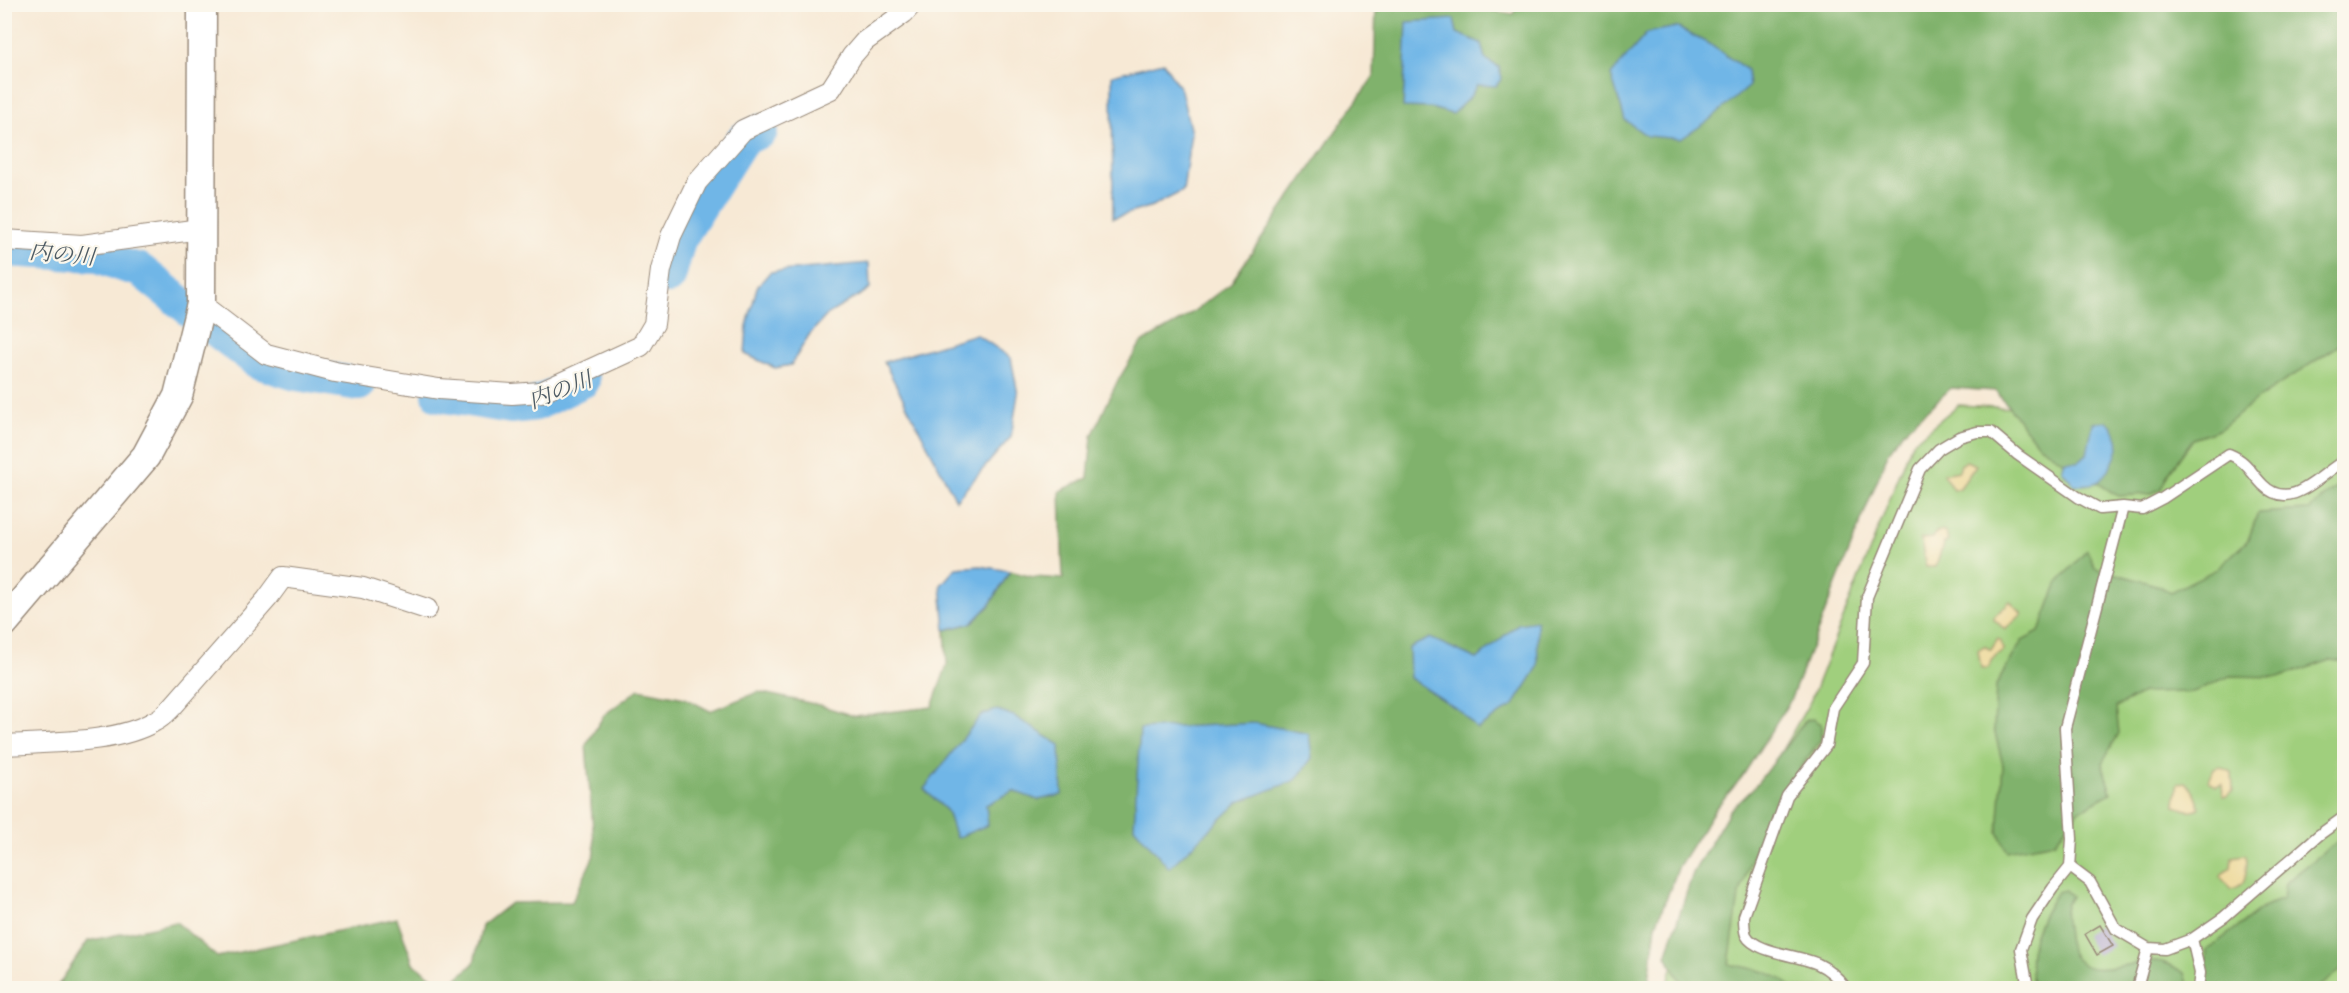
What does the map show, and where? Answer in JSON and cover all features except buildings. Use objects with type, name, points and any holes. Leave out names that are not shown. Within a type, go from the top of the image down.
[{"type":"street","points":[[4,623],[146,456],[178,396],[201,304],[201,4]]},
{"type":"street","points":[[201,304],[266,354],[334,372],[439,389],[512,394],[541,392],[640,346],[654,324],[661,270],[671,236],[697,182],[743,130],[831,89],[852,56],[865,41],[904,13],[912,4]]},
{"type":"street","points":[[4,240],[82,245],[200,229]]},
{"type":"street","points":[[4,745],[91,740],[135,730],[156,721],[173,706],[267,599],[283,577],[363,588],[427,609]]},
{"type":"lane","points":[[1846,988],[1840,980],[1820,965],[1799,956],[1757,946],[1746,934],[1744,916],[1787,796],[1826,746],[1833,708],[1863,663],[1867,597],[1920,469],[1939,449],[1959,437],[1977,432],[1991,432],[2018,455],[2078,498],[2100,509],[2122,507],[2142,509],[2163,498],[2229,454],[2250,467],[2263,485],[2276,495],[2288,496],[2306,488],[2344,461]]},
{"type":"lane","points":[[2028,988],[2021,949],[2032,919],[2070,867],[2072,839],[2065,728],[2122,507]]},
{"type":"lane","points":[[2070,867],[2090,882],[2116,929],[2148,948],[2165,949],[2192,939],[2224,917],[2319,835],[2344,817]]},
{"type":"lane","points":[[2192,939],[2200,973],[2198,988]]},
{"type":"lane","points":[[2137,988],[2148,948]]},
{"type":"lane","points":[[2335,988],[2344,983]]},
{"type":"green space","points":[[1518,4],[2344,5],[2344,342],[2256,400],[2219,430],[2193,439],[2168,474],[2161,489],[2150,494],[2118,496],[2039,446],[1996,391],[1951,388],[1905,430],[1888,453],[1790,701],[1742,777],[1715,809],[1679,866],[1656,925],[1648,988],[446,988],[474,963],[482,926],[511,903],[572,902],[595,853],[586,745],[604,715],[639,689],[685,698],[710,711],[758,692],[819,705],[854,716],[932,707],[947,665],[945,630],[972,623],[989,606],[1010,571],[1033,577],[1063,579],[1060,491],[1088,478],[1092,436],[1117,382],[1141,343],[1182,320],[1230,284],[1374,76],[1376,5],[1472,5],[1513,14]]},
{"type":"green space","points":[[2344,303],[2344,988],[1667,988],[1685,917],[1810,702],[1912,443],[1958,405],[2070,411]]},
{"type":"green space","points":[[2344,483],[2344,662],[2331,660],[2280,677],[2230,676],[2193,692],[2143,693],[2116,707],[2119,733],[2102,763],[2111,793],[2078,811],[2055,842],[2007,851],[1998,832],[2003,765],[1994,729],[1996,685],[2022,641],[2039,632],[2058,582],[2087,550],[2095,568],[2156,585],[2171,592],[2217,569],[2248,540],[2258,513],[2309,510]]},
{"type":"green space","points":[[1814,719],[1821,724],[1821,739],[1780,796],[1757,843],[1739,896],[1729,964],[1778,977],[1792,988],[1685,988],[1666,956],[1693,873],[1730,810],[1754,787],[1806,720]]},
{"type":"green space","points":[[2344,836],[2344,968],[2318,988],[2204,988],[2207,950],[2267,905],[2283,899],[2285,883]]},
{"type":"green space","points":[[2065,890],[2071,896],[2065,911],[2067,936],[2071,952],[2079,962],[2089,967],[2101,968],[2142,962],[2163,962],[2185,973],[2189,988],[2034,988],[2030,961],[2034,938],[2043,915],[2057,892]]},
{"type":"green space","points":[[397,918],[413,963],[446,988],[56,988],[88,941],[176,922],[217,957]]},
{"type":"sand","points":[[1966,461],[1976,465],[1960,488],[1953,490],[1943,474],[1959,471],[1961,464]]},
{"type":"sand","points":[[1936,532],[1946,533],[1948,541],[1943,544],[1936,567],[1926,567],[1921,539],[1933,538]]},
{"type":"sand","points":[[2010,601],[2022,614],[2005,630],[1993,618]]},
{"type":"sand","points":[[1998,639],[2001,641],[2003,650],[1995,656],[1988,668],[1981,668],[1978,650],[1984,646],[1991,650]]},
{"type":"sand","points":[[2219,767],[2232,772],[2233,791],[2228,796],[2223,796],[2222,784],[2216,786],[2209,781],[2214,769]]},
{"type":"sand","points":[[2186,782],[2198,800],[2199,808],[2187,810],[2175,806],[2177,786],[2179,783]]},
{"type":"sand","points":[[2245,855],[2247,859],[2243,883],[2230,889],[2221,877],[2231,868],[2232,857]]},
{"type":"water","points":[[1454,19],[1457,33],[1481,43],[1485,59],[1499,67],[1502,78],[1496,86],[1477,85],[1470,97],[1452,114],[1431,108],[1403,107],[1407,22]]},
{"type":"water","points":[[1676,27],[1709,44],[1747,70],[1749,86],[1708,121],[1681,139],[1647,136],[1625,120],[1611,75],[1647,33]]},
{"type":"water","points":[[1163,62],[1181,90],[1191,133],[1183,191],[1153,206],[1113,218],[1112,75]]},
{"type":"water","points":[[869,263],[870,289],[828,314],[809,335],[791,365],[775,368],[745,354],[747,326],[757,287],[770,272]]},
{"type":"water","points":[[976,334],[1011,358],[1018,394],[1011,437],[956,500],[884,362]]},
{"type":"water","points":[[2107,421],[2115,432],[2119,446],[2112,464],[2105,476],[2098,482],[2074,485],[2062,470],[2065,461],[2079,461],[2087,454],[2093,423]]},
{"type":"water","points":[[980,566],[1010,571],[989,606],[972,623],[945,630],[941,585],[956,568]]},
{"type":"water","points":[[1537,621],[1538,667],[1514,705],[1477,729],[1460,711],[1410,678],[1409,648],[1430,638],[1477,659],[1518,624]]},
{"type":"water","points":[[997,710],[1014,716],[1060,745],[1062,795],[1038,800],[1013,791],[986,805],[988,825],[956,838],[947,811],[924,789],[981,715]]},
{"type":"water","points":[[1255,723],[1309,734],[1312,758],[1296,780],[1239,802],[1169,868],[1134,827],[1140,729]]},
{"type":"waterway","name":"内の川","points":[[669,277],[679,240],[742,140],[761,131]]},
{"type":"waterway","name":"内の川","points":[[4,250],[96,255],[140,270],[258,362],[296,374],[359,384]]},
{"type":"waterway","name":"内の川","points":[[439,395],[511,407],[536,404],[583,381]]}]
